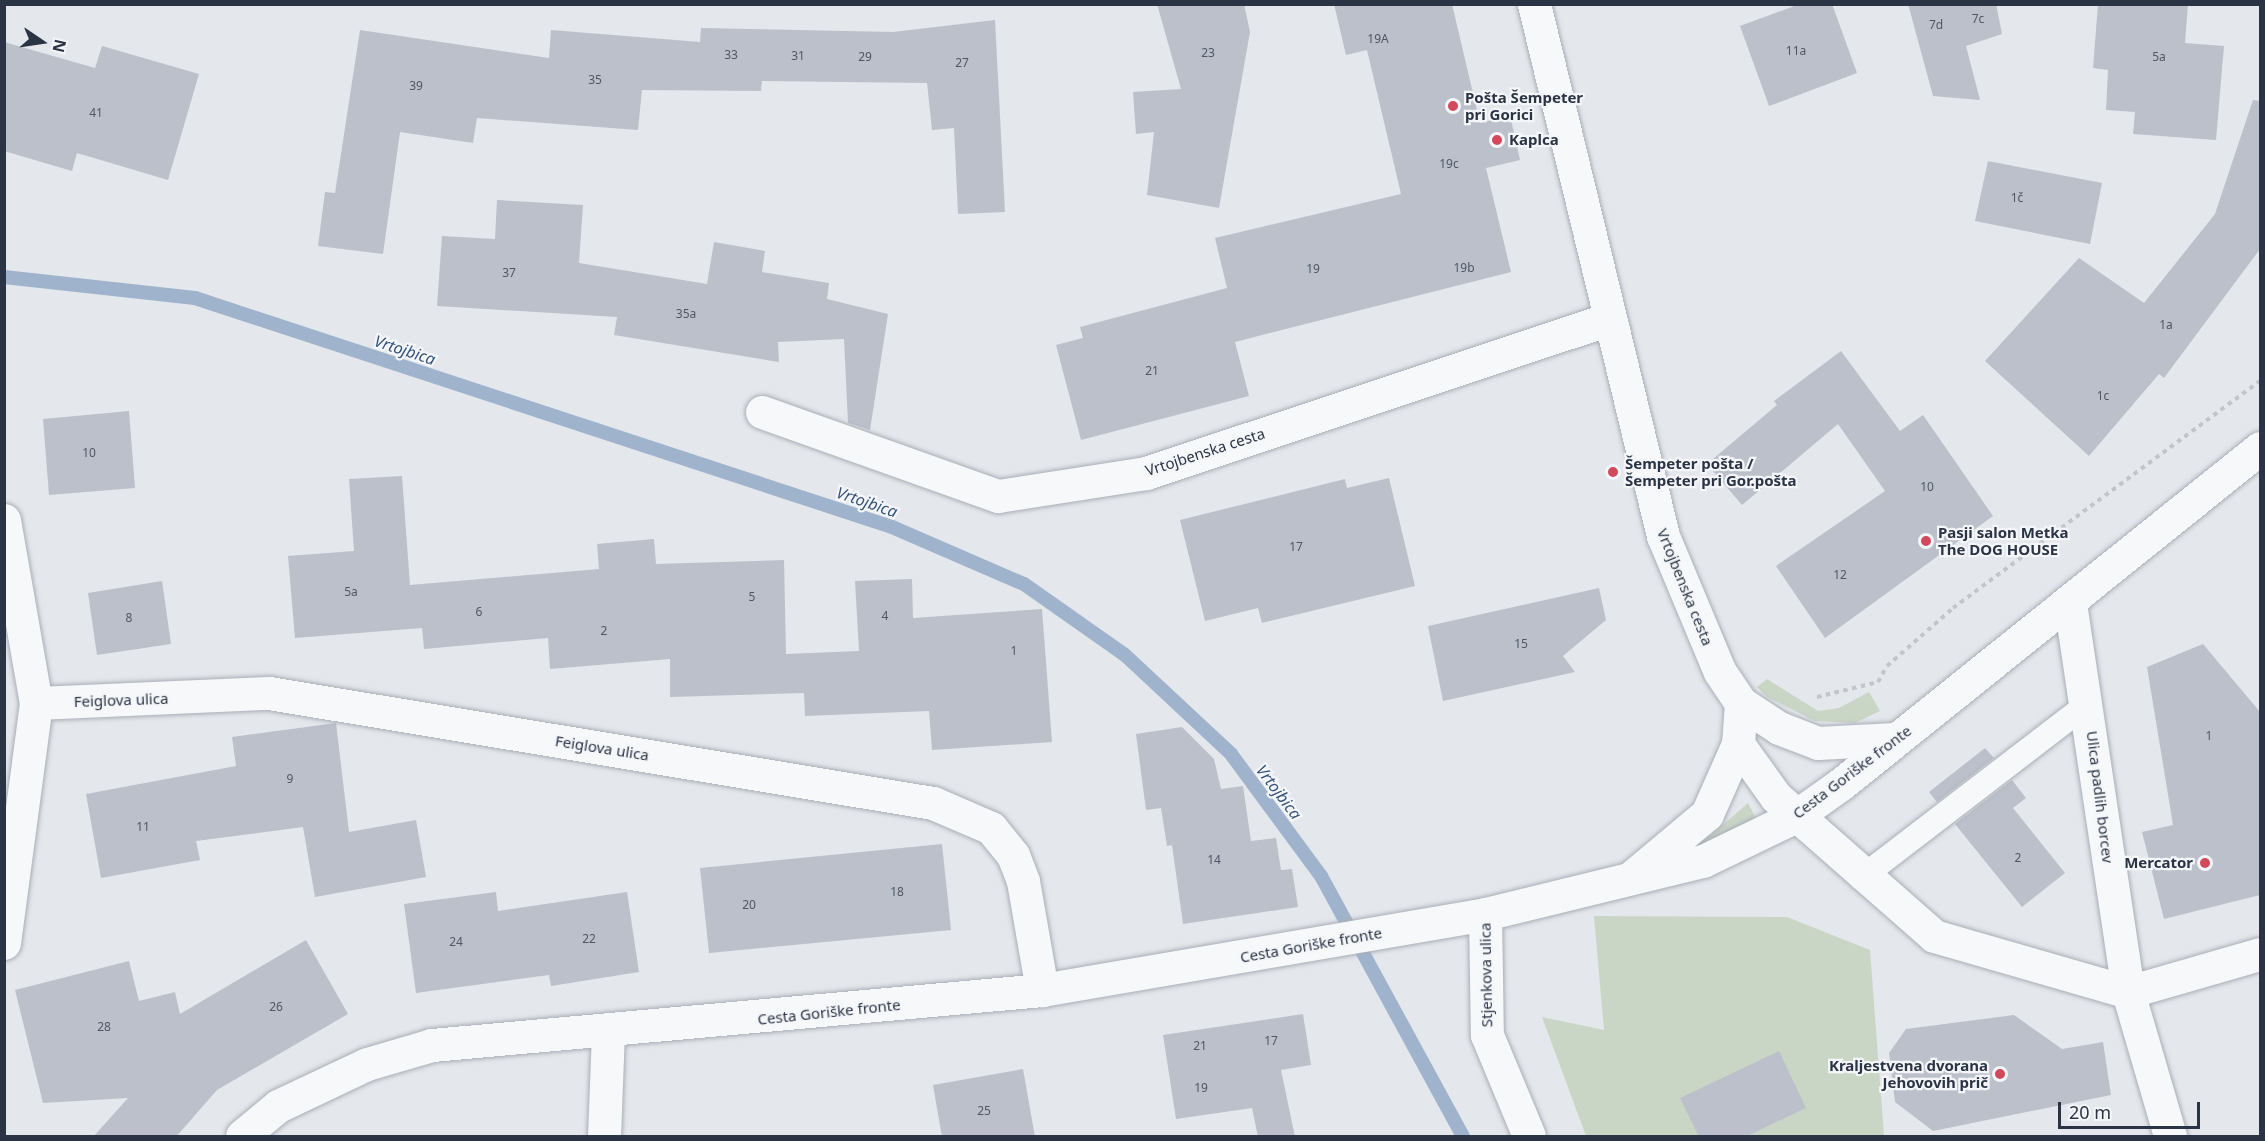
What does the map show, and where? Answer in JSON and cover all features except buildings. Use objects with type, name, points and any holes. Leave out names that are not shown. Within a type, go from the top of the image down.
[{"type":"street","name":"Vrtojbenska cesta","points":[[1534,4],[1662,536],[1720,672],[1742,703]]},
{"type":"street","name":"Vrtojbenska cesta","points":[[762,412],[998,496],[1146,473],[1610,319]]},
{"type":"street","name":"Cesta Goriške fronte","points":[[242,1137],[278,1107],[368,1064],[421,1048],[505,1034],[608,1032],[1042,990],[1290,950],[1485,914],[1634,875],[1703,861],[1796,816],[2070,603],[2260,448]]},
{"type":"street","points":[[4,520],[36,703],[4,943]]},
{"type":"street","name":"Ulica padlih borcev","points":[[2070,603],[2088,704],[2128,992],[2170,1137]]},
{"type":"street","name":"Feiglova ulica","points":[[36,703],[269,693],[933,802],[991,828],[1013,855],[1023,881],[1042,990]]},
{"type":"street","points":[[1634,875],[1707,814],[1738,744],[1742,703],[1779,728],[1818,743],[1894,738]]},
{"type":"street","points":[[1738,744],[1796,816],[1861,878],[1934,936],[2128,992],[2260,954]]},
{"type":"street","name":"Stjenkova ulica","points":[[1485,914],[1487,1035],[1528,1137]]},
{"type":"street","points":[[604,1137],[608,1032]]},
{"type":"lane","points":[[1861,878],[2088,704]]},
{"type":"path","points":[[1805,698],[1845,694],[1878,682],[1887,666],[1953,608],[2260,381]]},
{"type":"green space","points":[[1767,679],[1818,711],[1839,708],[1869,692],[1880,711],[1855,723],[1815,721],[1767,697],[1757,687]]},
{"type":"green space","points":[[1748,803],[1756,819],[1724,840],[1657,862],[1710,836]]},
{"type":"green space","points":[[1594,916],[1787,917],[1870,950],[1884,1136],[1586,1136],[1542,1017],[1604,1030]]},
{"type":"waterway","name":"Vrtojbica","points":[[4,277],[195,298],[892,527],[1024,584],[1125,655],[1231,754],[1321,876],[1463,1136]]},
{"type":"place","name":"Pošta Šempeter pri Gorici","points":[[1453,106]]},
{"type":"place","name":"Kaplca","points":[[1497,140]]},
{"type":"place","name":"Šempeter pošta / Šempeter pri Gor.pošta","points":[[1613,472]]},
{"type":"place","name":"Pasji salon Metka The DOG HOUSE","points":[[1926,541]]},
{"type":"place","name":"Mercator","points":[[2205,863]]},
{"type":"place","name":"Kraljestvena dvorana Jehovovih prič","points":[[2000,1074]]}]
